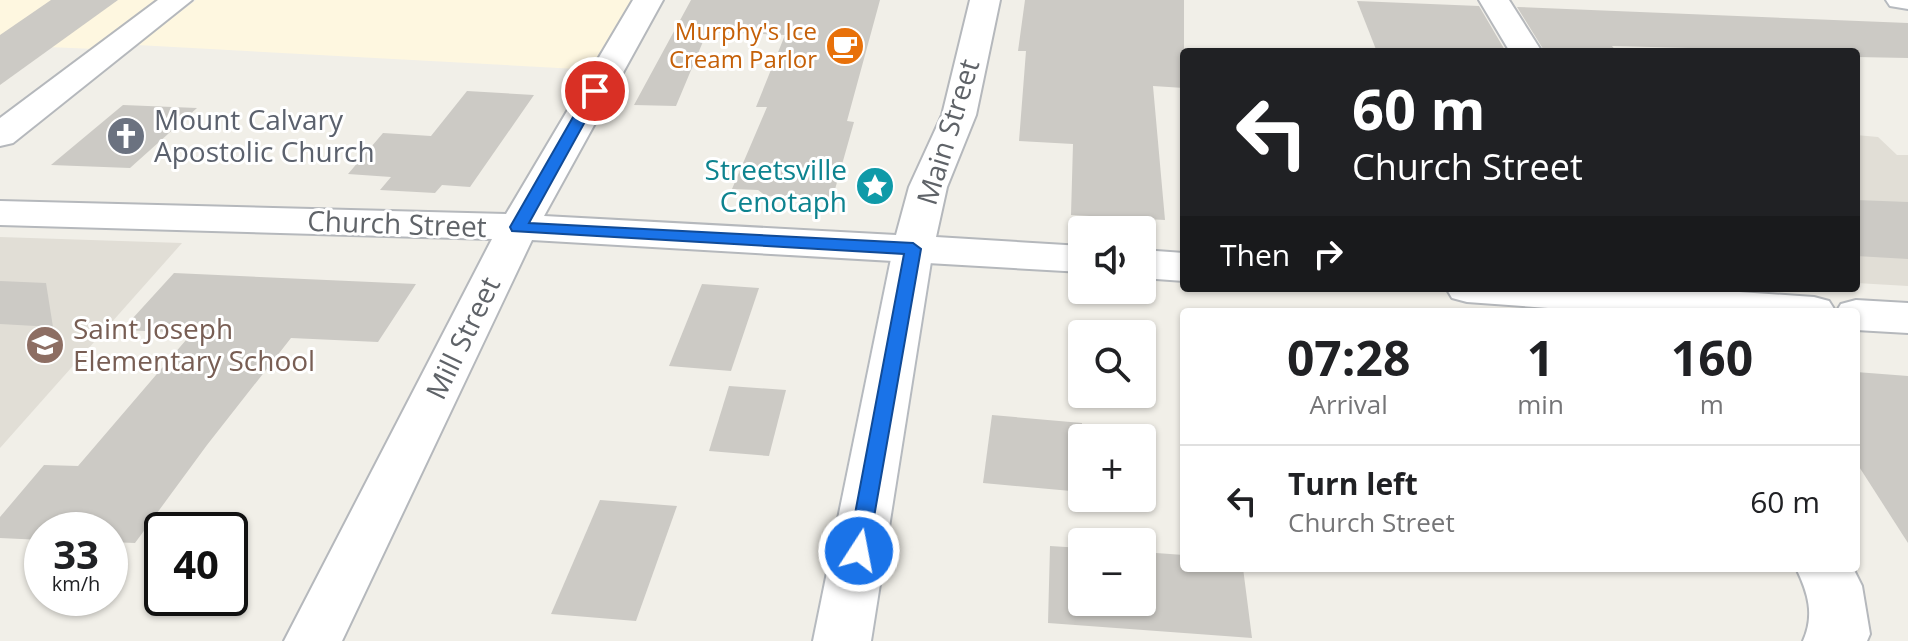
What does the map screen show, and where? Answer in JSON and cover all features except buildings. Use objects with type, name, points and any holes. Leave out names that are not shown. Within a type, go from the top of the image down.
[{"type":"street","points":[[0,135],[177,0]]},
{"type":"street","name":"Mill Street","points":[[313,641],[518,227],[648,0]]},
{"type":"street","name":"Main Street","points":[[842,641],[913,249],[928,187],[959,115],[985,0]]},
{"type":"street","points":[[1494,0],[1524,48]]},
{"type":"street","points":[[1901,0],[1908,0]]},
{"type":"street","name":"Church Street","points":[[0,213],[518,227],[1068,258]]},
{"type":"street","points":[[1156,265],[1180,267]]},
{"type":"street","points":[[1529,292],[1762,308]]},
{"type":"street","points":[[1860,315],[1908,318]]},
{"type":"street","points":[[1825,572],[1834,586],[1841,634],[1832,641]]},
{"type":"shaded area","points":[[0,0],[161,0],[95,49],[0,45]]},
{"type":"shaded area","points":[[196,0],[639,0],[595,70],[137,45]]},
{"type":"shaded area","points":[[1860,135],[1878,137],[1897,155],[1908,155],[1908,286],[1860,283]]},
{"type":"shaded area","name":"Saint Joseph Elementary School","points":[[0,237],[182,243],[0,448]]},
{"type":"place","name":"Murphy's Ice Cream Parlor","points":[[845,46]]},
{"type":"place","name":"Mount Calvary Apostolic Church","points":[[126,136]]},
{"type":"place","name":"Streetsville Cenotaph","points":[[875,186]]},
{"type":"place","name":"Saint Joseph Elementary School","points":[[45,345]]},
{"type":"route","points":[[595,91],[518,227],[913,249],[859,551]]}]
